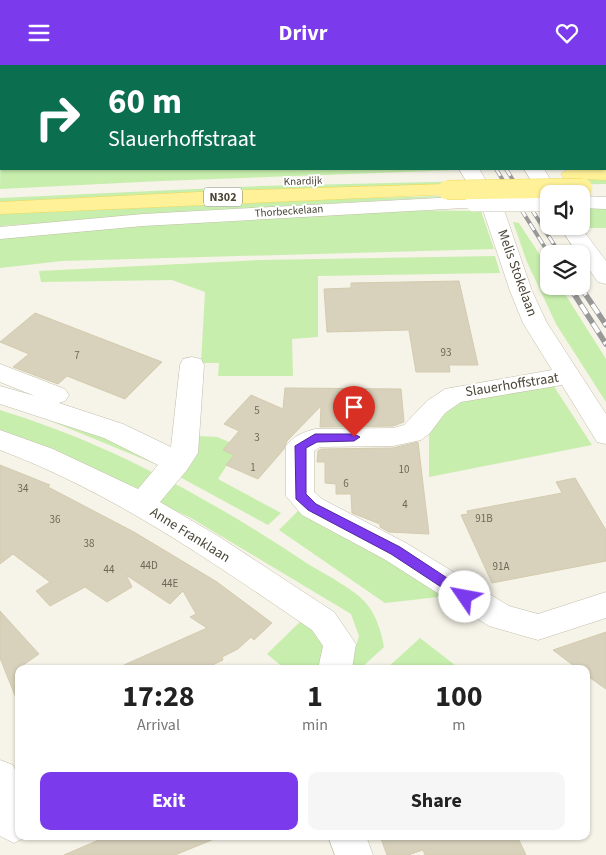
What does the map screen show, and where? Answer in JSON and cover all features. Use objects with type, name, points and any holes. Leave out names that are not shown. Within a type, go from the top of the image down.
[{"type":"main road","name":"Knardijk","points":[[584,185],[606,174]]},
{"type":"main road","name":"Knardijk","points":[[0,208],[443,183]]},
{"type":"main road","name":"Knardijk","points":[[0,194],[443,183],[540,187]]},
{"type":"main road","name":"Knardijk","points":[[590,188],[606,188]]},
{"type":"street","name":"Melis Stokelaan","points":[[468,170],[532,316],[567,376],[606,435]]},
{"type":"street","points":[[535,170],[544,185]]},
{"type":"street","points":[[590,194],[606,203]]},
{"type":"street","name":"Thorbeckelaan","points":[[0,233],[143,220],[540,203]]},
{"type":"street","points":[[579,235],[597,251],[606,277]]},
{"type":"street","points":[[141,505],[184,453],[192,365]]},
{"type":"street","points":[[0,372],[63,398],[66,414]]},
{"type":"street","name":"Slauerhoffstraat","points":[[567,376],[454,395],[436,407],[421,426],[412,433],[393,437],[315,438],[300,446],[300,496],[312,507],[395,551],[500,617],[538,627],[606,605]]},
{"type":"street","points":[[0,395],[66,414],[154,448],[177,463]]},
{"type":"street","name":"Anne Franklaan","points":[[0,441],[38,453],[168,519],[323,621],[340,644],[336,665]]},
{"type":"street","points":[[8,780],[11,826]]},
{"type":"street","points":[[348,840],[354,855]]},
{"type":"green space","points":[[0,170],[458,170],[161,181],[0,189]]},
{"type":"green space","points":[[606,178],[606,184],[443,186],[0,203],[0,198],[259,186]]},
{"type":"green space","points":[[479,195],[285,206],[0,226],[0,213],[302,200]]},
{"type":"green space","points":[[590,209],[606,209],[606,228],[590,228]]},
{"type":"green space","points":[[385,210],[481,211],[494,249],[62,261],[0,268],[0,238],[163,224]]},
{"type":"green space","points":[[513,222],[519,223],[540,255],[540,290],[527,262]]},
{"type":"green space","points":[[495,256],[500,273],[318,276],[318,337],[292,339],[293,376],[218,376],[219,363],[201,363],[205,292],[172,280],[41,282],[39,271],[261,260]]},
{"type":"green space","points":[[542,295],[566,295],[606,359],[606,402],[556,324]]},
{"type":"green space","points":[[553,385],[592,445],[429,477],[429,430],[453,406],[461,401]]},
{"type":"green space","points":[[0,400],[156,456],[160,466]]},
{"type":"green space","points":[[0,410],[81,439],[198,496],[272,540],[360,597],[375,617],[384,647],[364,665],[350,665],[359,636],[351,614],[191,518],[39,445],[0,431]]},
{"type":"green space","points":[[198,436],[217,437],[239,446],[218,479],[281,513],[268,525],[178,476]]},
{"type":"green space","points":[[300,509],[447,596],[385,603],[279,530]]},
{"type":"green space","points":[[303,619],[324,638],[326,659],[321,665],[280,665],[267,654]]},
{"type":"green space","points":[[420,638],[455,665],[390,665]]},
{"type":"building","points":[[459,281],[478,365],[449,365],[450,372],[416,372],[409,330],[327,332],[324,289],[351,288],[351,283]]},
{"type":"building","points":[[35,313],[162,362],[125,399],[67,376],[58,384],[13,367],[29,354],[0,342]]},
{"type":"building","points":[[285,388],[401,389],[404,422],[393,426],[320,427],[321,406],[287,441],[284,449],[258,479],[226,465],[234,455],[223,450],[239,431],[224,424],[251,395],[283,409]]},
{"type":"building","points":[[418,442],[429,534],[389,532],[380,527],[380,524],[352,513],[351,494],[336,494],[336,484],[325,483],[325,462],[317,462],[318,451],[321,449],[393,448]]},
{"type":"building","points":[[0,465],[50,485],[48,487],[134,532],[217,582],[272,623],[254,640],[251,637],[238,649],[222,657],[223,660],[212,665],[124,665],[207,628],[190,617],[196,614],[183,591],[170,604],[126,575],[132,587],[107,602],[85,587],[50,606],[36,591],[50,582],[13,554],[0,564]]},
{"type":"building","points":[[575,478],[606,530],[606,561],[492,583],[461,515],[468,514],[467,511],[562,493],[556,482]]},
{"type":"building","points":[[0,611],[39,654],[23,665],[15,665],[15,696],[0,658]]},
{"type":"building","points":[[606,632],[606,689],[590,678],[590,665],[573,665],[553,650]]},
{"type":"building","points":[[99,840],[212,840],[175,855],[64,855]]},
{"type":"building","points":[[381,840],[519,840],[526,855],[425,855],[423,850],[408,855],[387,855]]},
{"type":"railway","points":[[497,170],[543,245]]},
{"type":"railway","points":[[507,170],[554,245]]},
{"type":"railway","points":[[575,295],[606,344]]},
{"type":"railway","points":[[586,295],[606,325]]},
{"type":"route","points":[[354,437],[315,438],[300,446],[300,496],[312,507],[395,551],[465,597]]}]
